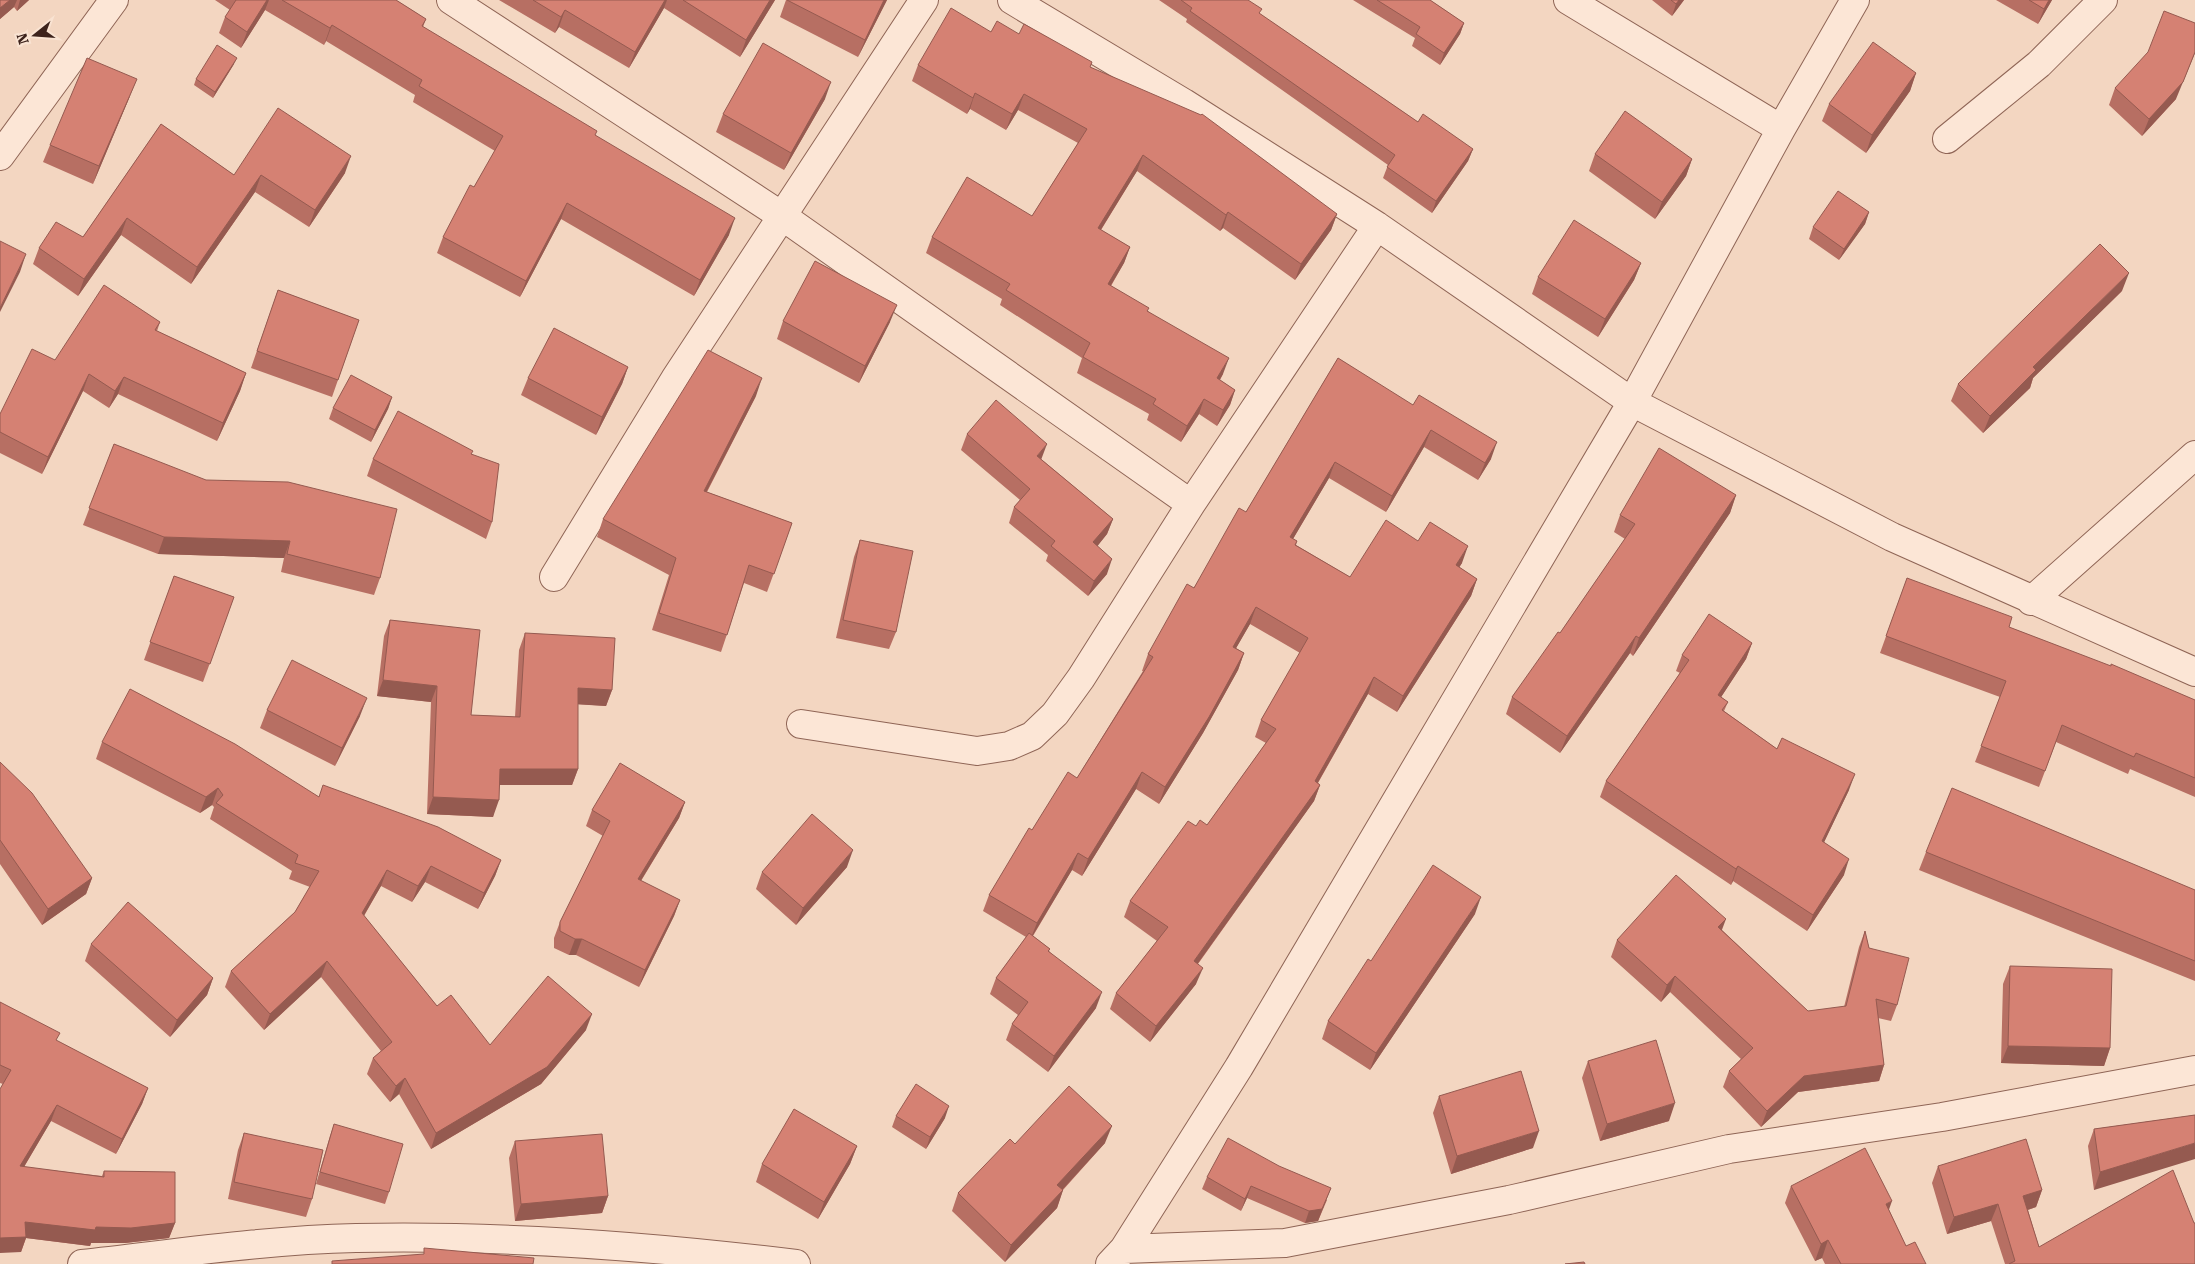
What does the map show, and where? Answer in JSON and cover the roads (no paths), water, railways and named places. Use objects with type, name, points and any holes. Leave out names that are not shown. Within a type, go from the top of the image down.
[{"type":"street","points":[[4,148],[114,0]]},
{"type":"street","points":[[451,0],[782,216],[1191,504]]},
{"type":"street","points":[[554,577],[675,379],[924,0]]},
{"type":"street","points":[[1012,0],[1184,103],[1377,226],[1632,402],[1892,537],[2031,601],[2195,672]]},
{"type":"street","points":[[1568,0],[1781,129]]},
{"type":"street","points":[[1117,1257],[1238,1067],[1632,402],[1781,129],[1855,0]]},
{"type":"street","points":[[1947,139],[2039,64],[2102,0]]},
{"type":"street","points":[[801,724],[977,751],[1009,746],[1032,736],[1055,714],[1081,678],[1191,504],[1377,226]]},
{"type":"street","points":[[2031,601],[2195,455]]},
{"type":"street","points":[[1117,1257],[1285,1244],[1509,1200],[1729,1150],[1942,1117],[2195,1070]]},
{"type":"street","points":[[82,1264],[253,1245],[356,1238],[511,1240],[707,1253],[796,1264]]}]
